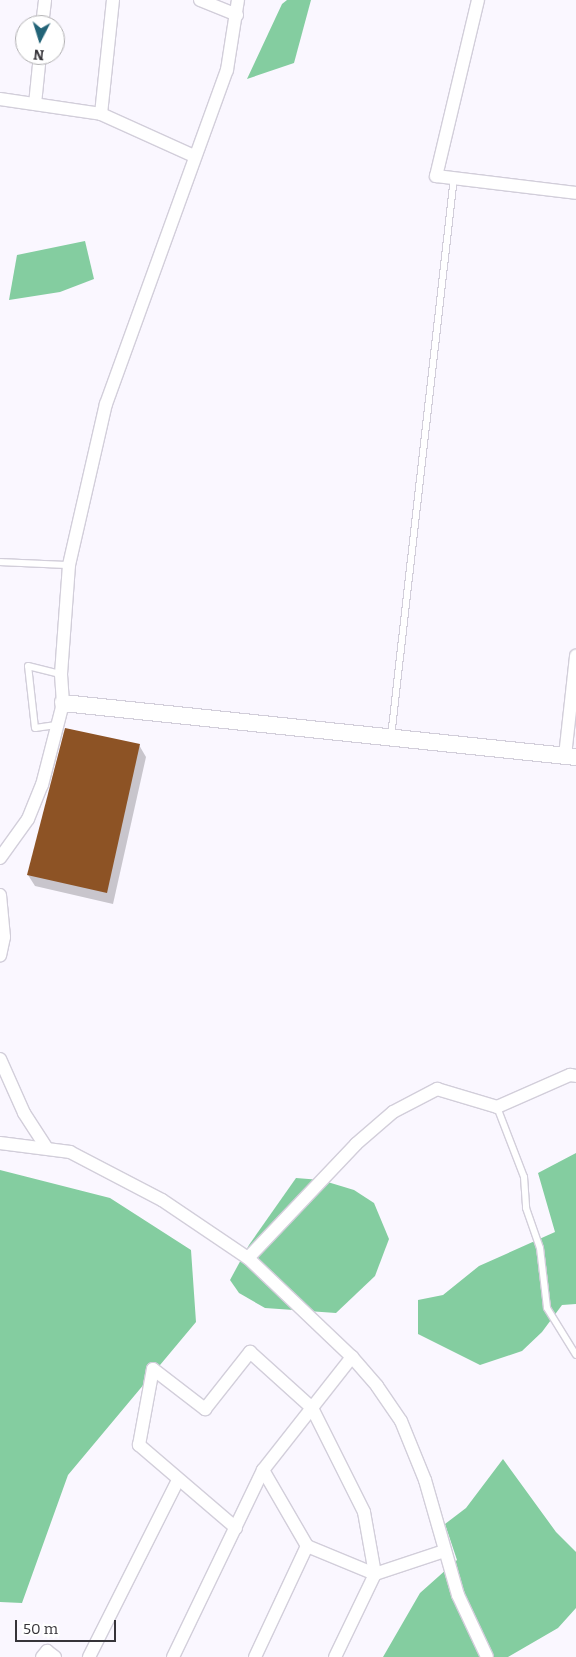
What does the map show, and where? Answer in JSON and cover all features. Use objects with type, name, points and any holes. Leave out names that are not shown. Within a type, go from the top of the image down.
[{"type":"street","points":[[43,15],[44,0]]},
{"type":"street","points":[[101,114],[113,0]]},
{"type":"street","points":[[200,0],[237,15]]},
{"type":"street","points":[[0,858],[28,819],[42,785],[63,703],[61,674],[70,566],[106,404],[226,70],[237,15],[238,0]]},
{"type":"street","points":[[478,0],[436,176],[576,193]]},
{"type":"street","points":[[35,104],[39,65]]},
{"type":"street","points":[[0,99],[101,114],[194,156]]},
{"type":"street","points":[[63,703],[570,756],[576,656]]},
{"type":"street","points":[[0,895],[4,937],[0,956]]},
{"type":"street","points":[[1,1066],[24,1113],[46,1147]]},
{"type":"street","points":[[248,1258],[356,1144],[393,1112],[437,1089],[497,1107],[570,1075],[576,1076]]},
{"type":"street","points":[[0,1143],[46,1147],[70,1152],[162,1200],[248,1258],[352,1358],[377,1386],[401,1421],[425,1480],[458,1596],[487,1657]]},
{"type":"street","points":[[236,1528],[178,1480],[139,1444],[153,1369],[205,1409],[250,1352],[312,1408],[364,1512],[375,1574],[335,1657]]},
{"type":"street","points":[[173,1657],[263,1470],[352,1358]]},
{"type":"street","points":[[263,1470],[307,1546],[375,1574],[444,1551]]},
{"type":"street","points":[[89,1657],[178,1480]]},
{"type":"street","points":[[255,1657],[307,1546]]},
{"type":"street","points":[[42,1657],[47,1650],[56,1657]]},
{"type":"lane","points":[[390,737],[454,177]]},
{"type":"lane","points":[[0,562],[70,566]]},
{"type":"lane","points":[[56,725],[35,728],[28,666],[61,674]]},
{"type":"lane","points":[[497,1107],[524,1177],[526,1208],[540,1248],[547,1308],[576,1355]]},
{"type":"green space","points":[[287,0],[311,0],[294,63],[247,79],[282,4]]},
{"type":"green space","points":[[85,241],[94,279],[60,292],[9,300],[17,255]]},
{"type":"green space","points":[[576,1153],[576,1304],[562,1305],[542,1332],[522,1351],[480,1365],[418,1334],[418,1300],[443,1295],[479,1266],[555,1232],[538,1173]]},
{"type":"green space","points":[[0,1170],[110,1198],[191,1250],[196,1322],[68,1475],[22,1603],[0,1602]]},
{"type":"green space","points":[[296,1178],[321,1180],[354,1190],[374,1203],[389,1239],[375,1276],[336,1313],[265,1308],[239,1293],[230,1280],[249,1245]]},
{"type":"green space","points":[[503,1459],[556,1532],[576,1552],[576,1608],[558,1628],[508,1657],[383,1657],[420,1593],[457,1560],[445,1524],[466,1508]]},
{"type":"building","points":[[65,728],[140,744],[107,893],[27,875]]}]
